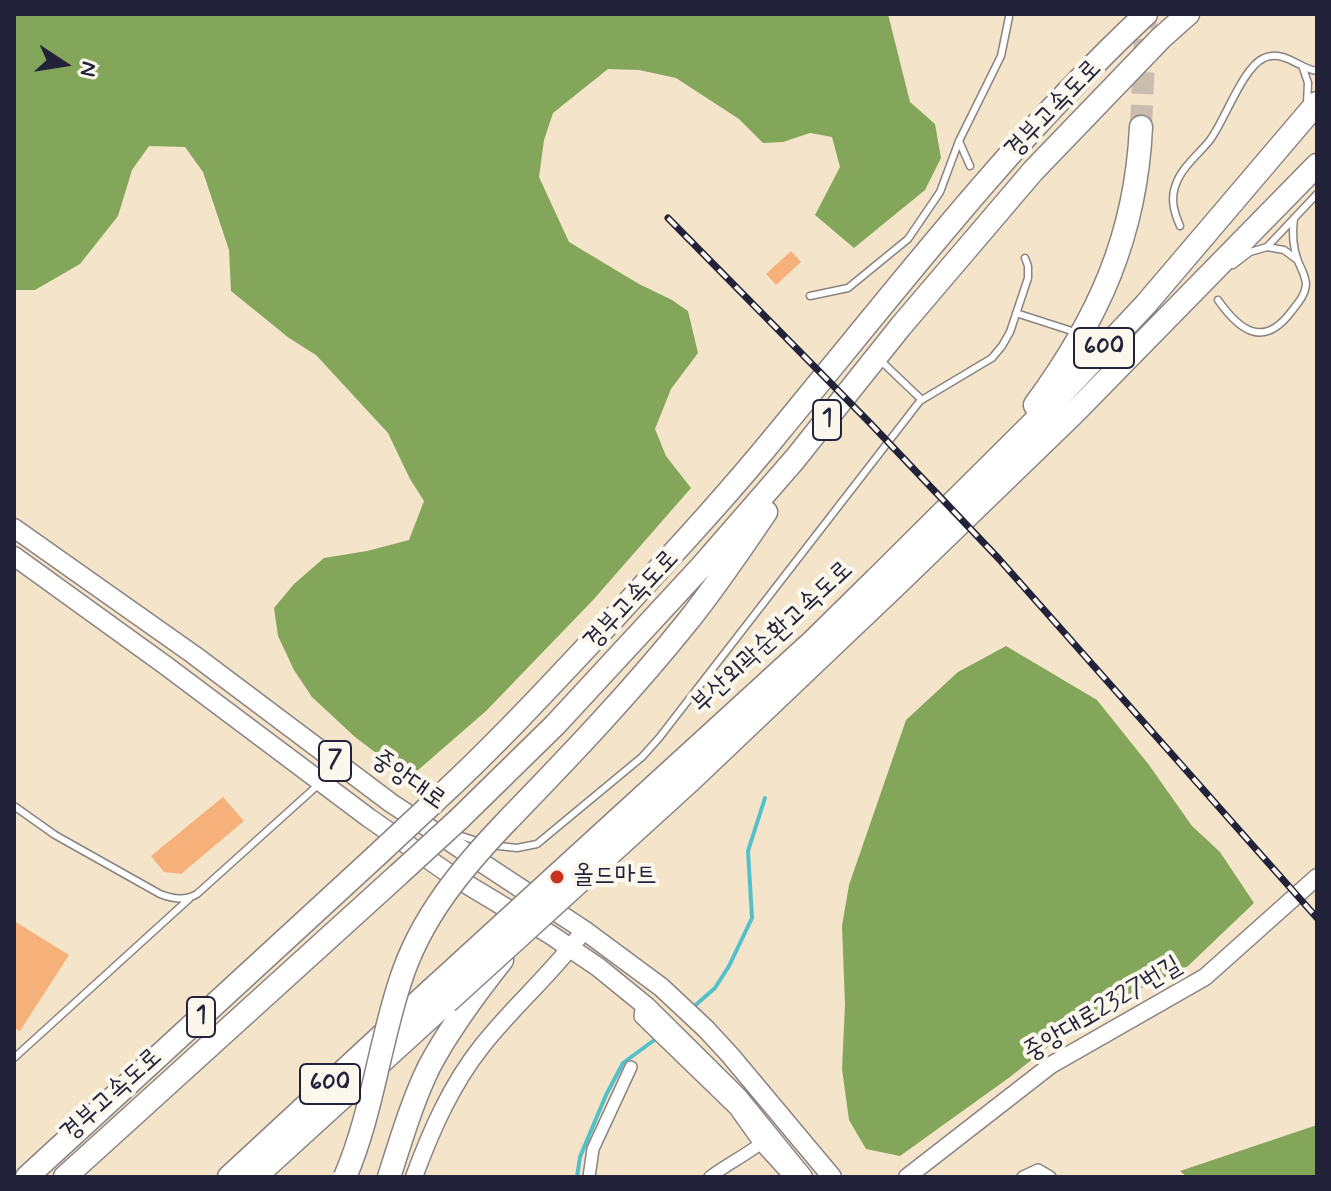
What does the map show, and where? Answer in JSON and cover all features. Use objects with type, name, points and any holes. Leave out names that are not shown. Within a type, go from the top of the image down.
[{"type":"highway","name":"경부고속도로","points":[[27,1177],[494,745],[684,542],[1025,138],[1106,51],[1146,14]]},
{"type":"highway","name":"경부고속도로","points":[[65,1177],[459,819],[555,725],[744,518],[1033,171],[1188,14]]},
{"type":"highway","name":"부산외곽순환고속도로","points":[[255,1177],[702,770],[885,584],[979,478],[1146,304],[1317,103]]},
{"type":"highway","points":[[979,478],[1051,383],[1082,334],[1104,291],[1126,230],[1137,177],[1141,127]]},
{"type":"highway","name":"부산외곽순환고속도로","points":[[229,1177],[265,1144],[447,1001],[813,641],[885,584],[1074,413],[1317,165]]},
{"type":"highway","points":[[345,1177],[365,1120],[400,980],[435,908],[467,863],[606,717],[690,619],[830,416]]},
{"type":"highway","points":[[389,1177],[421,1085],[438,1050],[447,1001]]},
{"type":"highway","points":[[222,1177],[265,1144]]},
{"type":"main road","name":"중앙대로","points":[[14,528],[194,655],[391,803],[584,930],[661,987],[706,1029],[761,1090],[832,1177]]},
{"type":"main road","name":"중앙대로","points":[[14,556],[369,818],[448,873],[598,967],[684,1051]]},
{"type":"main road","name":"7","points":[[684,1051],[738,1097],[803,1177]]},
{"type":"street","name":"중앙대로2327번길","points":[[907,1177],[1051,1065],[1205,977],[1317,877]]},
{"type":"street","points":[[414,1177],[447,1099],[481,1046],[584,930]]},
{"type":"street","points":[[684,1051],[790,1177]]},
{"type":"street","points":[[589,1177],[593,1149],[631,1067]]},
{"type":"street","points":[[710,1177],[760,1144]]},
{"type":"street","points":[[1023,1177],[1038,1170],[1050,1177]]},
{"type":"lane","points":[[810,296],[848,288],[908,239],[940,192],[959,141],[1001,56],[1009,17]]},
{"type":"lane","points":[[1180,226],[1172,197],[1177,179],[1221,124],[1257,63],[1270,56],[1283,57],[1303,68],[1317,71]]},
{"type":"lane","points":[[1299,125],[1308,95],[1303,68]]},
{"type":"lane","points":[[959,141],[970,166]]},
{"type":"lane","points":[[1267,247],[1317,194]]},
{"type":"lane","points":[[1218,300],[1233,319],[1244,328],[1256,332],[1270,330],[1286,319],[1304,294],[1305,280],[1293,241],[1294,218]]},
{"type":"lane","points":[[1177,309],[1250,252],[1267,247],[1288,251],[1298,262]]},
{"type":"lane","points":[[423,824],[495,846],[527,847],[543,840],[642,757],[668,728],[922,400],[992,358],[1002,346],[1010,332],[1028,278],[1025,258]]},
{"type":"lane","points":[[1016,313],[1082,334]]},
{"type":"lane","points":[[877,356],[922,400]]},
{"type":"lane","points":[[14,1058],[340,765]]},
{"type":"lane","points":[[14,806],[55,835],[160,894],[174,898],[192,897]]},
{"type":"green space","points":[[14,14],[888,14],[910,102],[935,124],[941,158],[925,190],[854,248],[815,215],[840,167],[832,137],[810,133],[783,142],[763,143],[739,119],[676,78],[639,70],[608,69],[553,113],[544,140],[539,177],[569,242],[688,311],[698,353],[671,389],[655,429],[666,456],[691,488],[594,599],[486,711],[417,771],[404,774],[355,737],[312,697],[294,670],[278,636],[274,608],[294,584],[324,558],[409,540],[424,501],[388,433],[316,355],[289,338],[231,291],[229,250],[203,172],[185,147],[149,146],[132,170],[118,216],[80,264],[35,290],[14,290]]},
{"type":"green space","points":[[1006,646],[1097,700],[1192,826],[1220,852],[1254,903],[1188,966],[1092,1012],[1010,1077],[900,1156],[866,1149],[849,1120],[842,1069],[845,1005],[842,926],[849,885],[906,720],[958,672]]},
{"type":"green space","points":[[1317,1125],[1317,1177],[1187,1177],[1180,1171]]},
{"type":"building","points":[[791,251],[801,262],[776,285],[766,274]]},
{"type":"building","points":[[223,797],[244,821],[181,874],[164,872],[151,856]]},
{"type":"building","points":[[14,921],[69,955],[20,1031],[14,1028]]},
{"type":"waterway","points":[[691,1009],[715,988],[752,918],[748,851],[765,798]]},
{"type":"waterway","points":[[577,1177],[580,1157],[623,1063],[657,1038]]},
{"type":"tunnel","points":[[1141,127],[1146,14]]},
{"type":"railway","points":[[668,218],[999,559],[1317,918]]},
{"type":"place","name":"올드마트","points":[[557,877]]}]
